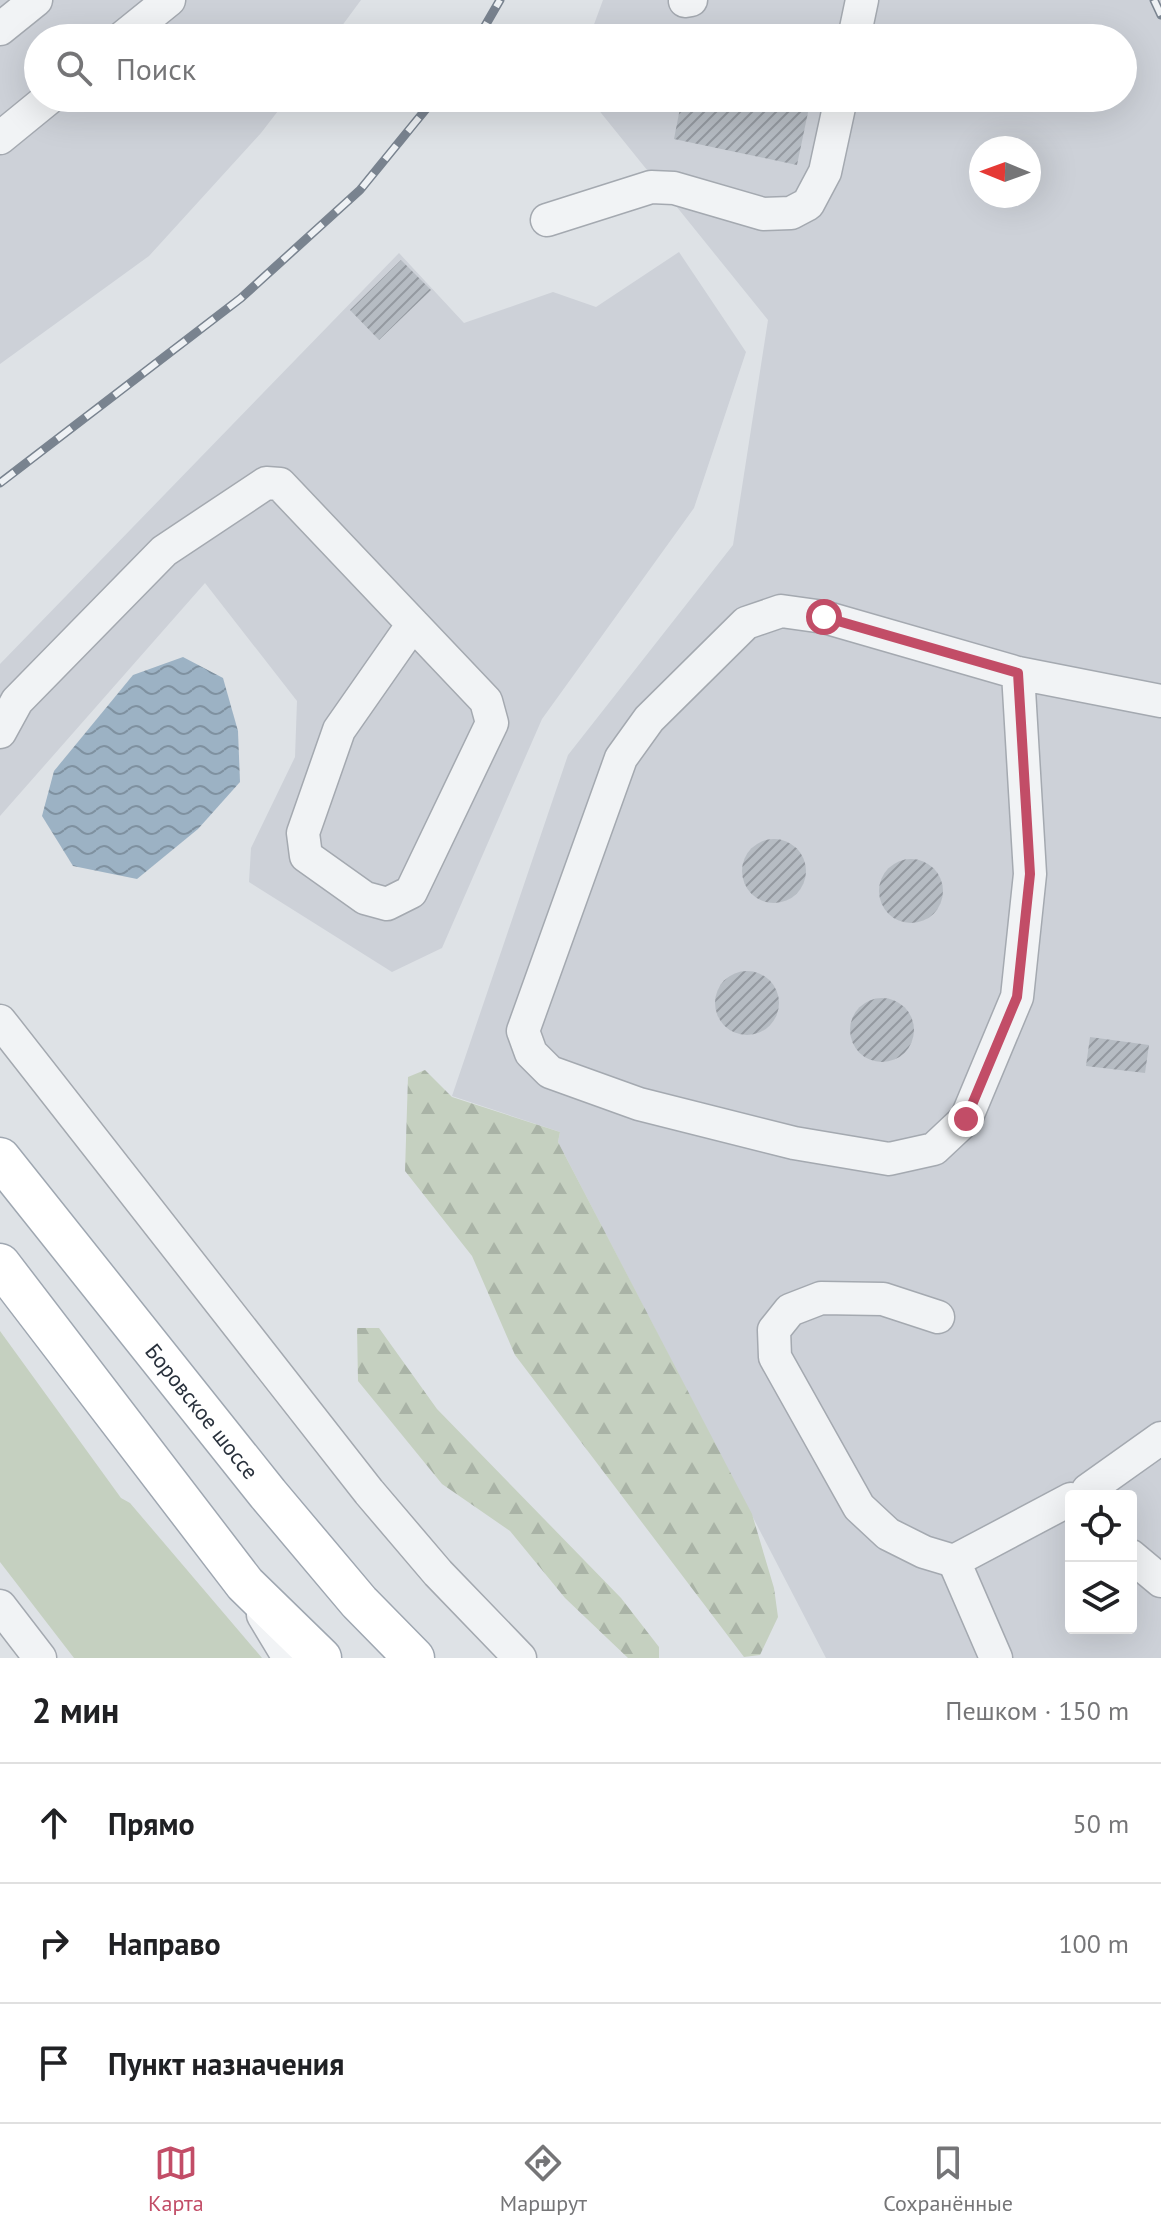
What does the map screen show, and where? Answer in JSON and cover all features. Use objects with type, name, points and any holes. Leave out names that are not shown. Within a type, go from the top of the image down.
[{"type":"main road","name":"Боровское шоссе","points":[[0,1158],[268,1494],[359,1602],[414,1658]]},
{"type":"main road","points":[[0,1264],[245,1584],[321,1658]]},
{"type":"street","points":[[0,29],[36,0]]},
{"type":"street","points":[[139,24],[169,0]]},
{"type":"street","points":[[857,24],[862,0]]},
{"type":"street","points":[[0,138],[32,112]]},
{"type":"street","points":[[547,220],[651,187],[674,188],[763,214],[791,213],[808,204],[825,172],[838,112]]},
{"type":"street","points":[[0,732],[17,701],[164,551],[266,483],[280,484],[413,624],[486,701],[492,723],[411,892],[387,904],[365,898],[306,856],[303,833],[339,730],[413,624]]},
{"type":"street","points":[[1018,673],[1030,874],[1017,997],[966,1119],[934,1149],[889,1159],[794,1143],[639,1104],[550,1072],[531,1053],[523,1031],[621,758],[649,719],[746,623],[781,611],[824,617],[1018,673],[1161,701]]},
{"type":"street","points":[[0,1021],[369,1492],[438,1573],[520,1658]]},
{"type":"street","points":[[938,1317],[883,1299],[821,1298],[790,1310],[774,1330],[775,1357],[859,1507],[888,1534],[924,1552],[954,1561],[1065,1504]]},
{"type":"street","points":[[1089,1490],[1161,1438]]},
{"type":"street","points":[[954,1561],[996,1658]]},
{"type":"street","points":[[1137,1561],[1161,1581]]},
{"type":"street","points":[[245,1584],[289,1658]]},
{"type":"street","points":[[0,1606],[40,1658]]},
{"type":"shaded area","points":[[0,0],[361,0],[343,24],[24,24],[24,112],[277,112],[149,256],[0,364]]},
{"type":"shaded area","points":[[603,0],[1161,0],[1161,1658],[826,1658],[558,1142],[560,1132],[452,1096],[568,755],[733,545],[768,320],[600,112],[1137,112],[1137,24],[594,24]]},
{"type":"shaded area","points":[[679,252],[746,352],[694,508],[542,719],[442,948],[392,972],[249,882],[251,848],[295,757],[297,701],[205,583],[0,816],[0,664],[399,253],[464,323],[553,292],[596,307]]},
{"type":"green space","points":[[425,1070],[452,1097],[560,1132],[558,1142],[752,1514],[774,1588],[778,1617],[760,1655],[744,1657],[515,1355],[472,1256],[405,1171],[408,1077]]},
{"type":"green space","points":[[357,1328],[379,1328],[437,1409],[621,1598],[659,1647],[659,1658],[628,1658],[565,1598],[510,1531],[442,1484],[358,1381]]},
{"type":"green space","points":[[0,1331],[121,1498],[130,1503],[262,1658],[74,1658],[0,1562]]},
{"type":"water","points":[[183,657],[223,678],[238,731],[240,782],[198,829],[137,879],[73,866],[42,816],[54,771],[133,675]]},
{"type":"building","points":[[679,112],[808,112],[797,165],[674,139]]},
{"type":"building","points":[[401,260],[431,290],[379,340],[350,310]]},
{"type":"building","points":[[768,839],[780,839],[797,848],[804,859],[804,883],[797,894],[780,903],[768,903],[756,898],[747,889],[742,877],[742,865],[747,853],[756,844]]},
{"type":"building","points":[[905,859],[917,859],[934,868],[941,879],[941,903],[934,914],[917,923],[905,923],[893,918],[884,909],[879,897],[879,885],[884,873],[893,864]]},
{"type":"building","points":[[741,971],[753,971],[770,980],[777,991],[777,1015],[770,1026],[753,1035],[741,1035],[729,1030],[720,1021],[715,1009],[715,997],[720,985],[729,976]]},
{"type":"building","points":[[876,998],[888,998],[905,1007],[912,1018],[912,1042],[905,1053],[888,1062],[876,1062],[864,1057],[855,1048],[850,1036],[850,1024],[855,1012],[864,1003]]},
{"type":"building","points":[[1090,1037],[1149,1045],[1145,1073],[1086,1066]]},
{"type":"railway","points":[[486,24],[500,0]]},
{"type":"railway","points":[[1154,0],[1161,15]]},
{"type":"railway","points":[[0,483],[241,298],[360,190],[424,112]]},
{"type":"route","points":[[824,617],[1018,673],[1030,874],[1017,997],[966,1119]]}]
